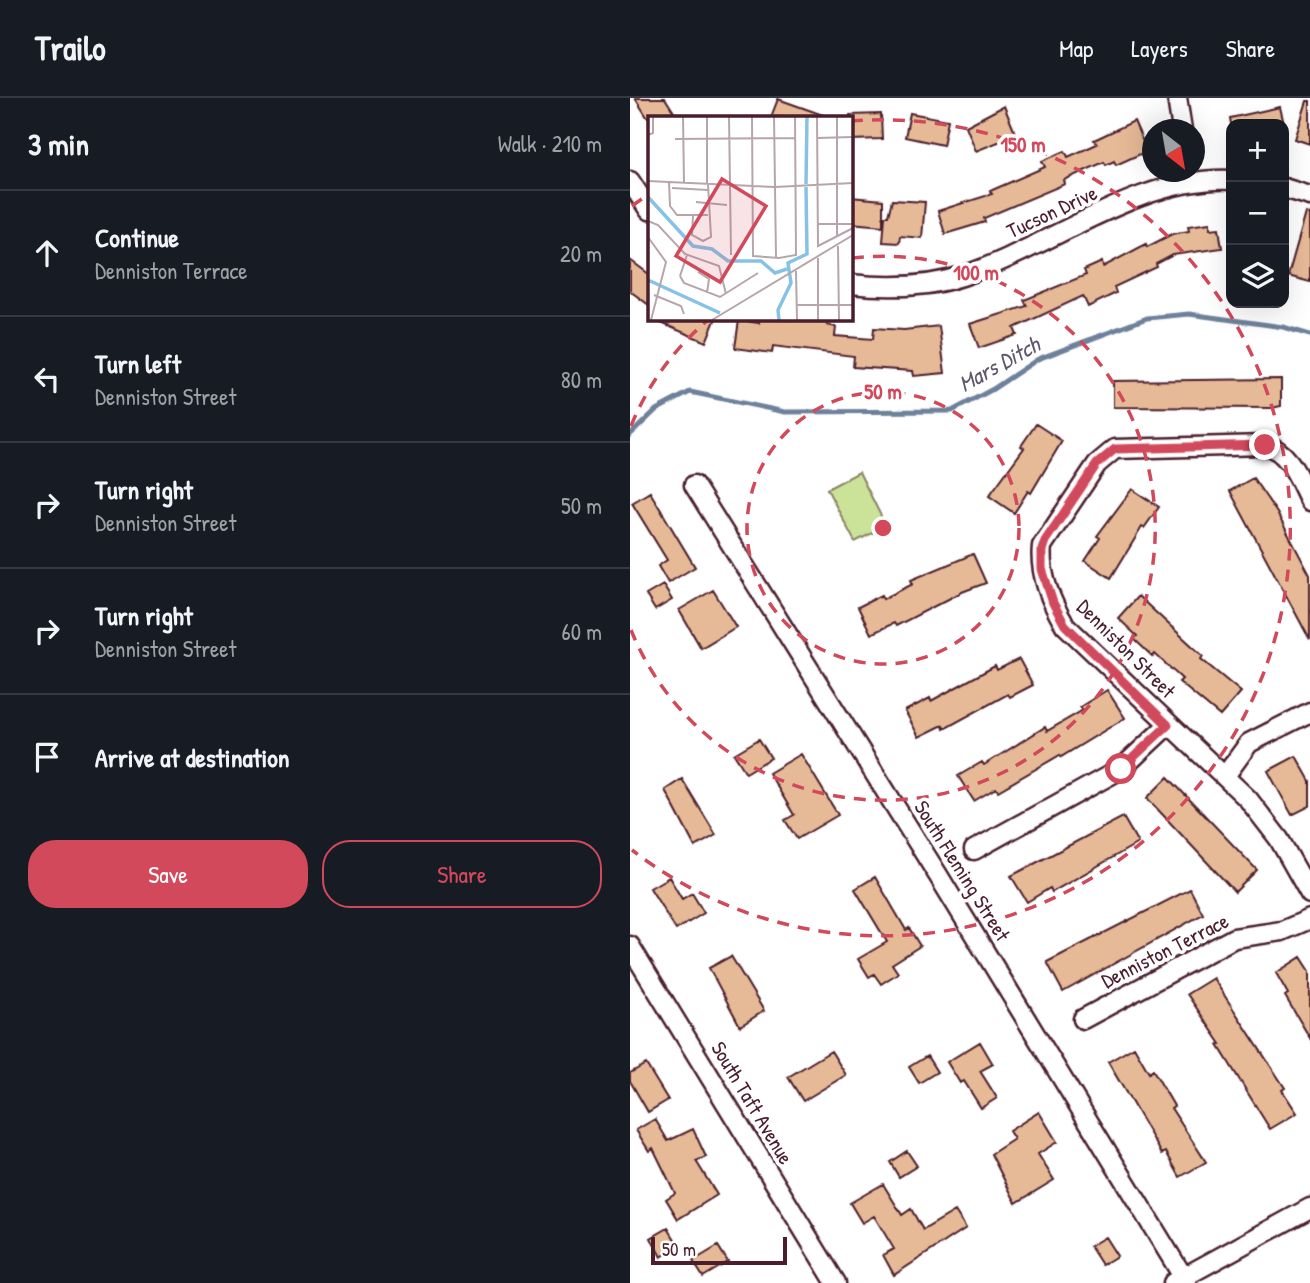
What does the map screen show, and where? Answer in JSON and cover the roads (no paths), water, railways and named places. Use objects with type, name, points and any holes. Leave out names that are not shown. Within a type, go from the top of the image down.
[{"type":"street","points":[[1177,98],[1180,119]]},
{"type":"street","name":"Tucson Drive","points":[[1205,178],[1226,180]]},
{"type":"street","points":[[630,180],[648,208]]},
{"type":"street","name":"Tucson Drive","points":[[852,284],[910,286],[960,277],[1177,182]]},
{"type":"street","points":[[1289,190],[1310,196]]},
{"type":"street","name":"Denniston Street","points":[[1310,501],[1280,450],[1265,445],[1115,449],[1097,464],[1042,546],[1042,569],[1053,603],[1065,625],[1225,776],[1268,823],[1310,894]]},
{"type":"street","name":"South Fleming Street","points":[[694,485],[938,875],[1181,1281]]},
{"type":"street","points":[[1225,776],[1249,743],[1310,712]]},
{"type":"street","points":[[974,850],[1121,769],[1168,725]]},
{"type":"street","name":"Denniston Terrace","points":[[1083,1019],[1234,938],[1282,931],[1310,919]]},
{"type":"street","name":"South Taft Avenue","points":[[630,946],[836,1283]]},
{"type":"street","points":[[1181,1281],[1310,1208]]},
{"type":"waterway","name":"Mars Ditch","points":[[630,435],[656,410],[690,392],[785,412],[952,411],[993,389],[1038,359],[1147,318],[1189,314],[1283,327],[1310,335]]}]
